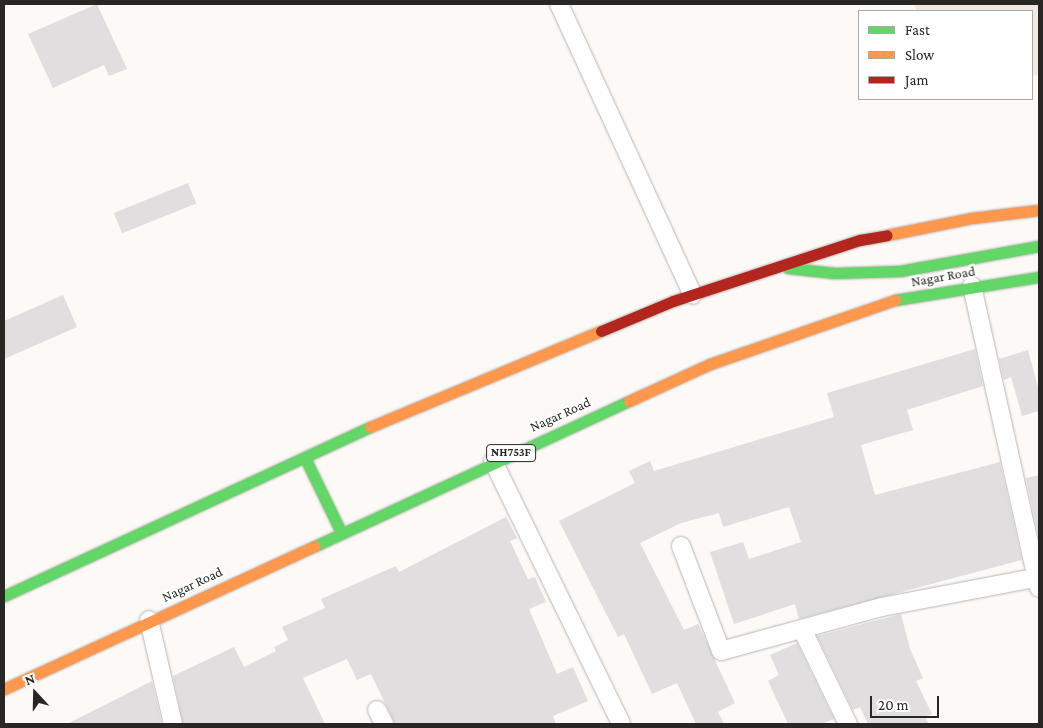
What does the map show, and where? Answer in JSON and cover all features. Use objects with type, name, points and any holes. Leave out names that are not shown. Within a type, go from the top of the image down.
[{"type":"highway","points":[[4,596],[305,458],[693,294],[860,240],[972,218],[1039,210]]},
{"type":"highway","points":[[779,267],[835,273],[900,272],[1039,246]]},
{"type":"highway","name":"Nagar Road","points":[[4,688],[493,461],[710,364],[884,302],[972,286],[1039,277]]},
{"type":"highway","points":[[305,458],[341,532]]},
{"type":"street","points":[[559,4],[693,294]]},
{"type":"street","points":[[681,546],[721,651],[882,607],[1038,581],[972,286]]},
{"type":"street","points":[[493,461],[621,724]]},
{"type":"street","points":[[149,620],[173,724]]},
{"type":"street","points":[[802,629],[848,724]]},
{"type":"shaded area","points":[[914,4],[1039,4],[1039,74],[1033,77],[1033,10],[917,10]]},
{"type":"building","points":[[97,4],[127,69],[109,76],[104,65],[53,88],[28,34]]},
{"type":"building","points":[[188,183],[196,203],[122,233],[114,213]]},
{"type":"building","points":[[63,295],[77,327],[4,359],[4,321]]},
{"type":"building","points":[[975,349],[983,386],[907,410],[913,430],[861,445],[875,495],[1000,462],[1022,560],[799,619],[795,604],[734,624],[710,552],[743,542],[749,559],[801,542],[789,507],[723,527],[719,513],[681,523],[640,543],[684,630],[698,624],[735,703],[718,712],[724,724],[696,724],[677,683],[652,694],[624,634],[618,637],[559,521],[635,483],[629,471],[650,461],[654,471],[834,417],[827,393]]},
{"type":"building","points":[[1028,350],[1039,391],[1039,411],[1022,416],[1011,377],[1004,380],[999,359]]},
{"type":"building","points":[[1039,475],[1039,540],[1026,478]]},
{"type":"building","points":[[506,517],[517,538],[510,541],[528,579],[535,577],[546,602],[529,609],[557,674],[573,667],[588,701],[553,716],[556,724],[395,724],[371,674],[357,680],[347,659],[303,678],[325,724],[183,724],[173,676],[234,647],[244,667],[276,651],[274,647],[288,640],[282,627],[325,608],[321,599],[396,566],[399,572]]},
{"type":"building","points":[[901,614],[910,649],[923,678],[916,681],[932,714],[925,717],[929,724],[868,724],[860,707],[853,710],[817,636]]},
{"type":"building","points":[[797,643],[834,719],[821,724],[788,724],[768,681],[779,675],[770,655]]},
{"type":"building","points":[[152,681],[162,724],[67,724]]},
{"type":"traffic: fast","points":[[788,268],[835,273],[900,271],[1039,246]]},
{"type":"traffic: fast","points":[[895,300],[1039,277]]},
{"type":"traffic: fast","points":[[315,546],[629,401]]},
{"type":"traffic: fast","points":[[4,596],[370,427]]},
{"type":"traffic: fast","points":[[305,458],[341,532]]},
{"type":"traffic: slow","points":[[887,235],[972,218],[1039,210]]},
{"type":"traffic: slow","points":[[629,401],[710,364],[895,300]]},
{"type":"traffic: slow","points":[[370,427],[601,331]]},
{"type":"traffic: slow","points":[[4,689],[315,546]]},
{"type":"traffic: jam","points":[[601,331],[673,301],[860,240],[887,235]]}]
